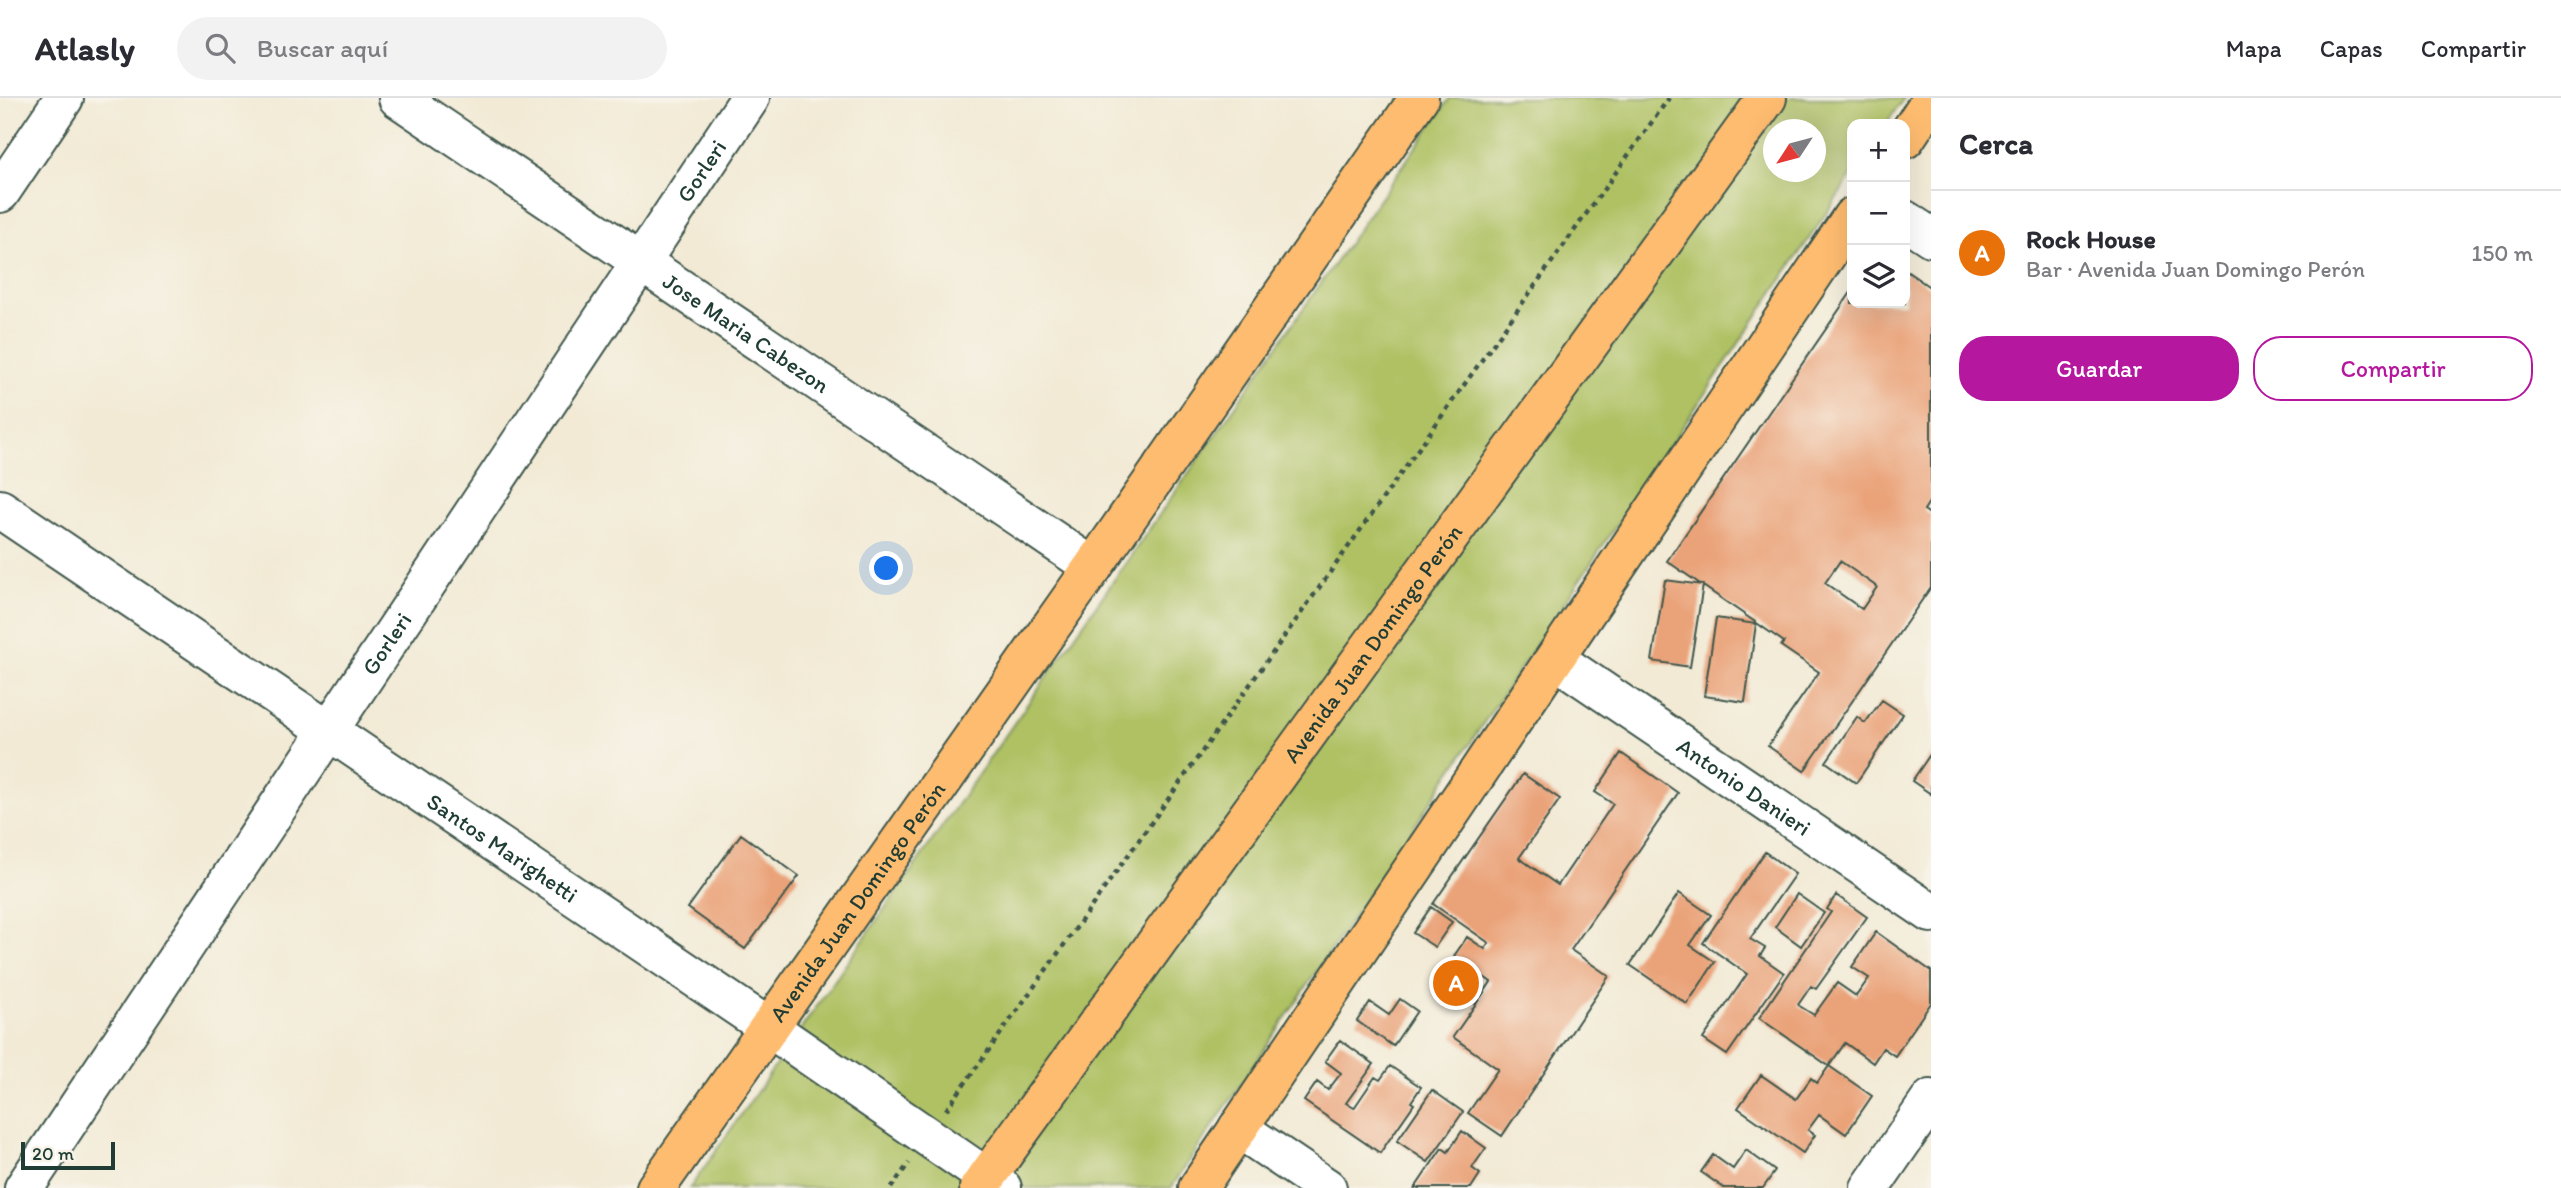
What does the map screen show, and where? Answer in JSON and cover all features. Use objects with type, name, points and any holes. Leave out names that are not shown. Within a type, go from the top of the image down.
[{"type":"main road","name":"Avenida Juan Domingo Perón","points":[[989,1185],[1767,98]]},
{"type":"main road","points":[[1910,132],[1931,100]]},
{"type":"main road","name":"Avenida Juan Domingo Perón","points":[[656,1188],[1093,567],[1408,102]]},
{"type":"main road","points":[[1198,1188],[1847,224]]},
{"type":"street","points":[[0,193],[64,98]]},
{"type":"street","name":"Jose Maria Cabezon","points":[[398,98],[1093,567]]},
{"type":"street","name":"Gorleri","points":[[24,1188],[750,98]]},
{"type":"street","points":[[1910,223],[1931,237]]},
{"type":"street","name":"Santos Marighetti","points":[[0,509],[768,1027],[927,1137],[989,1185]]},
{"type":"street","name":"Antonio Danieri","points":[[1555,659],[1931,913]]},
{"type":"street","points":[[1870,1188],[1931,1098]]},
{"type":"street","points":[[1238,1128],[1327,1188]]},
{"type":"path","points":[[891,1188],[1669,98]]},
{"type":"green space","points":[[1450,98],[1904,98],[1889,119],[1847,119],[1847,182],[1171,1188],[690,1188]]},
{"type":"building","points":[[1910,273],[1931,288],[1931,499],[1924,510],[1931,515],[1931,587],[1804,771],[1768,746],[1819,672],[1781,646],[1784,642],[1667,561],[1847,298],[1847,308],[1910,308]],"holes":[[[1840,561],[1877,587],[1862,609],[1825,583]]]},
{"type":"building","points":[[1665,580],[1703,585],[1690,667],[1652,661]]},
{"type":"building","points":[[1716,618],[1756,624],[1745,702],[1704,696]]},
{"type":"building","points":[[1882,700],[1903,714],[1856,783],[1826,762],[1857,717],[1865,723]]},
{"type":"building","points":[[1621,753],[1678,793],[1571,950],[1609,976],[1502,1136],[1468,1113],[1498,1069],[1453,1037],[1491,982],[1454,956],[1467,937],[1485,949],[1489,943],[1433,904],[1523,774],[1560,799],[1519,858],[1558,885],[1613,804],[1595,792]]},
{"type":"building","points":[[1931,753],[1931,794],[1912,781]]},
{"type":"building","points":[[741,834],[799,876],[745,949],[688,908]]},
{"type":"building","points":[[1765,852],[1795,874],[1750,939],[1765,948],[1760,956],[1784,973],[1727,1055],[1703,1039],[1747,974],[1703,943]]},
{"type":"building","points":[[1679,893],[1711,915],[1690,945],[1715,962],[1687,1004],[1630,965]]},
{"type":"building","points":[[1797,894],[1824,913],[1801,946],[1775,927]]},
{"type":"building","points":[[1836,895],[1867,917],[1816,989],[1811,986],[1798,1005],[1814,1015],[1837,983],[1856,996],[1869,978],[1852,967],[1876,932],[1931,971],[1931,1003],[1895,1056],[1883,1048],[1873,1063],[1845,1043],[1829,1066],[1759,1018],[1831,912],[1827,909]]},
{"type":"building","points":[[1431,907],[1452,922],[1435,947],[1413,933]]},
{"type":"building","points":[[1400,999],[1417,1011],[1393,1046],[1357,1021],[1370,1002],[1389,1015]]},
{"type":"building","points":[[1340,1040],[1374,1064],[1346,1103],[1354,1108],[1375,1077],[1380,1080],[1390,1066],[1421,1087],[1411,1102],[1414,1104],[1380,1153],[1304,1101],[1317,1082],[1328,1090],[1341,1073],[1325,1061]]},
{"type":"building","points":[[1829,1066],[1872,1096],[1846,1134],[1819,1115],[1808,1130],[1815,1135],[1803,1153],[1738,1108],[1761,1075],[1796,1099],[1811,1078],[1817,1083]]},
{"type":"building","points":[[1432,1090],[1463,1112],[1428,1162],[1397,1141]]},
{"type":"building","points":[[1462,1131],[1486,1148],[1472,1168],[1480,1174],[1471,1188],[1415,1188],[1442,1148],[1448,1152]]},
{"type":"building","points":[[1746,1150],[1775,1171],[1763,1188],[1724,1188],[1701,1172],[1713,1155],[1733,1169]]},
{"type":"place","name":"Rock House","points":[[1456,983]]}]
